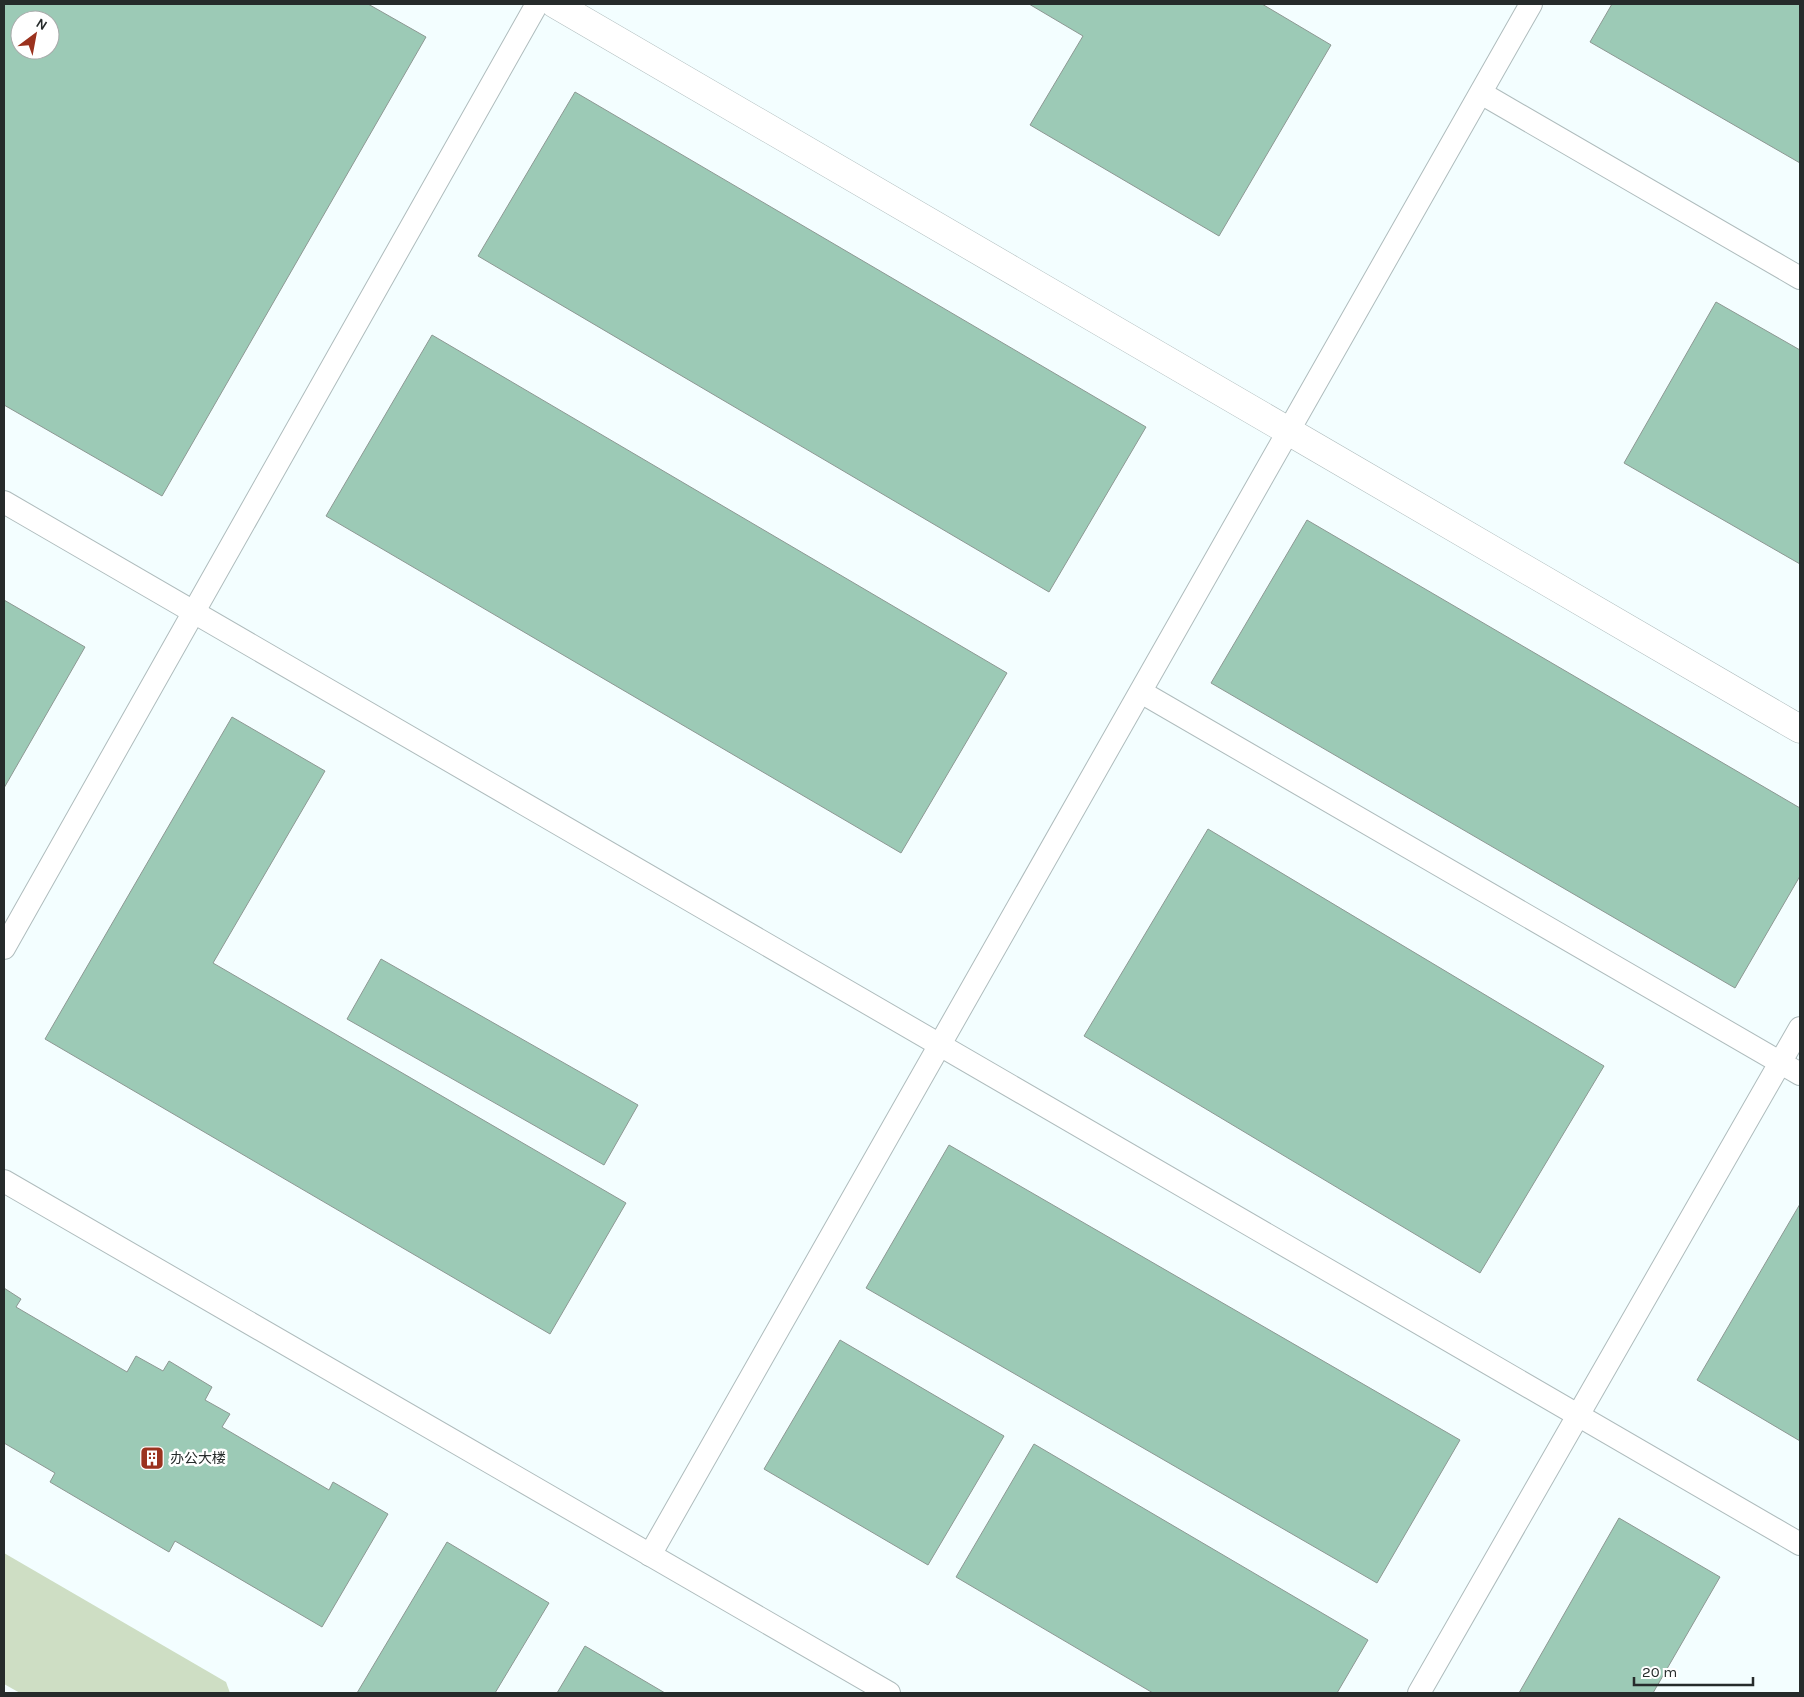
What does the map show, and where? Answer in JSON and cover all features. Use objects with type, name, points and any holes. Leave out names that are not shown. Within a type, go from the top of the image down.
[{"type":"street","points":[[555,4],[1800,729]]},
{"type":"lane","points":[[4,948],[537,4]]},
{"type":"lane","points":[[650,1555],[1531,4]]},
{"type":"lane","points":[[1481,93],[1800,278]]},
{"type":"lane","points":[[4,502],[1800,1544]]},
{"type":"lane","points":[[1141,692],[1800,1074]]},
{"type":"lane","points":[[1419,1693],[1800,1028]]},
{"type":"lane","points":[[4,1181],[889,1693]]},
{"type":"green space","points":[[4,1553],[226,1682],[230,1693],[20,1693],[4,1684]]},
{"type":"building","points":[[4,4],[368,4],[426,37],[162,496],[4,405]]},
{"type":"building","points":[[1029,4],[1262,4],[1331,45],[1219,236],[1030,125],[1083,36]]},
{"type":"building","points":[[1612,4],[1800,4],[1800,163],[1590,42]]},
{"type":"building","points":[[575,92],[1146,427],[1049,592],[478,256]]},
{"type":"building","points":[[1716,302],[1800,350],[1800,564],[1624,463]]},
{"type":"building","points":[[432,335],[1007,673],[901,853],[326,516]]},
{"type":"building","points":[[1307,520],[1800,808],[1800,876],[1735,988],[1211,683]]},
{"type":"building","points":[[4,600],[85,647],[4,788]]},
{"type":"building","points":[[232,717],[325,771],[213,963],[626,1203],[550,1334],[45,1039]]},
{"type":"building","points":[[1208,829],[1604,1066],[1480,1273],[1084,1036]]},
{"type":"building","points":[[381,959],[638,1105],[604,1165],[347,1019]]},
{"type":"building","points":[[949,1145],[1460,1440],[1377,1583],[866,1288]]},
{"type":"building","points":[[1800,1204],[1800,1441],[1697,1380]]},
{"type":"building","name":"办公大楼","points":[[4,1288],[21,1299],[16,1307],[127,1372],[136,1356],[163,1371],[169,1361],[212,1387],[205,1400],[230,1414],[222,1427],[329,1490],[333,1482],[388,1514],[322,1627],[175,1541],[169,1552],[50,1482],[55,1473],[4,1443]]},
{"type":"building","points":[[840,1340],[1004,1436],[928,1565],[764,1469]]},
{"type":"building","points":[[1034,1444],[1368,1640],[1337,1693],[1153,1693],[956,1577]]},
{"type":"building","points":[[1619,1518],[1720,1577],[1653,1693],[1519,1693]]},
{"type":"building","points":[[447,1542],[549,1603],[495,1693],[357,1693]]},
{"type":"building","points":[[585,1646],[665,1693],[557,1693]]},
{"type":"place","name":"办公大楼","points":[[152,1458]]}]
